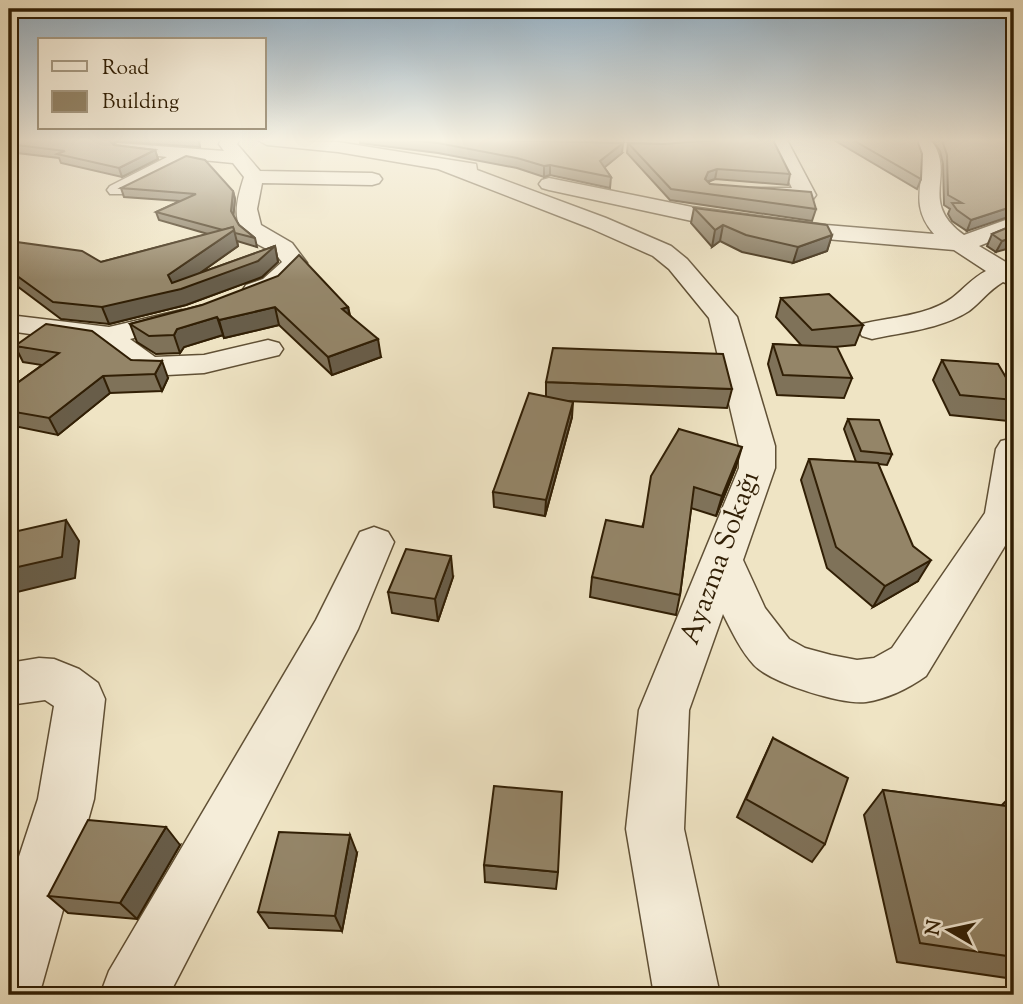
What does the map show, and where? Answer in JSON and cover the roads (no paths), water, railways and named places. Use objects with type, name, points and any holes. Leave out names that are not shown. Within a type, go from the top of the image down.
[{"type":"street","points":[[117,190],[123,187]]},
{"type":"street","points":[[235,299],[272,285],[295,262],[292,255],[280,246],[258,237],[250,229],[244,187]]},
{"type":"street","name":"Ayazma Sokağı","points":[[503,187],[662,251],[678,264],[723,317],[757,446],[757,468],[751,488],[663,710],[655,829],[687,995]]},
{"type":"street","points":[[561,187],[737,221],[963,244],[1014,224]]},
{"type":"street","points":[[737,190],[806,195],[802,187]]},
{"type":"street","points":[[928,187],[928,209],[944,233],[1009,274]]},
{"type":"street","points":[[872,330],[934,317],[961,304],[979,285],[1009,274]]},
{"type":"street","points":[[9,323],[109,336],[136,331],[210,309]]},
{"type":"street","points":[[109,336],[149,367],[204,364],[268,349]]},
{"type":"street","points":[[723,562],[747,619],[774,656],[816,672],[861,682],[888,676],[909,662],[1004,515],[1014,449]]},
{"type":"street","points":[[133,995],[335,629],[374,542]]},
{"type":"street","points":[[9,684],[44,678],[63,683],[80,699],[65,799],[9,985]]}]
